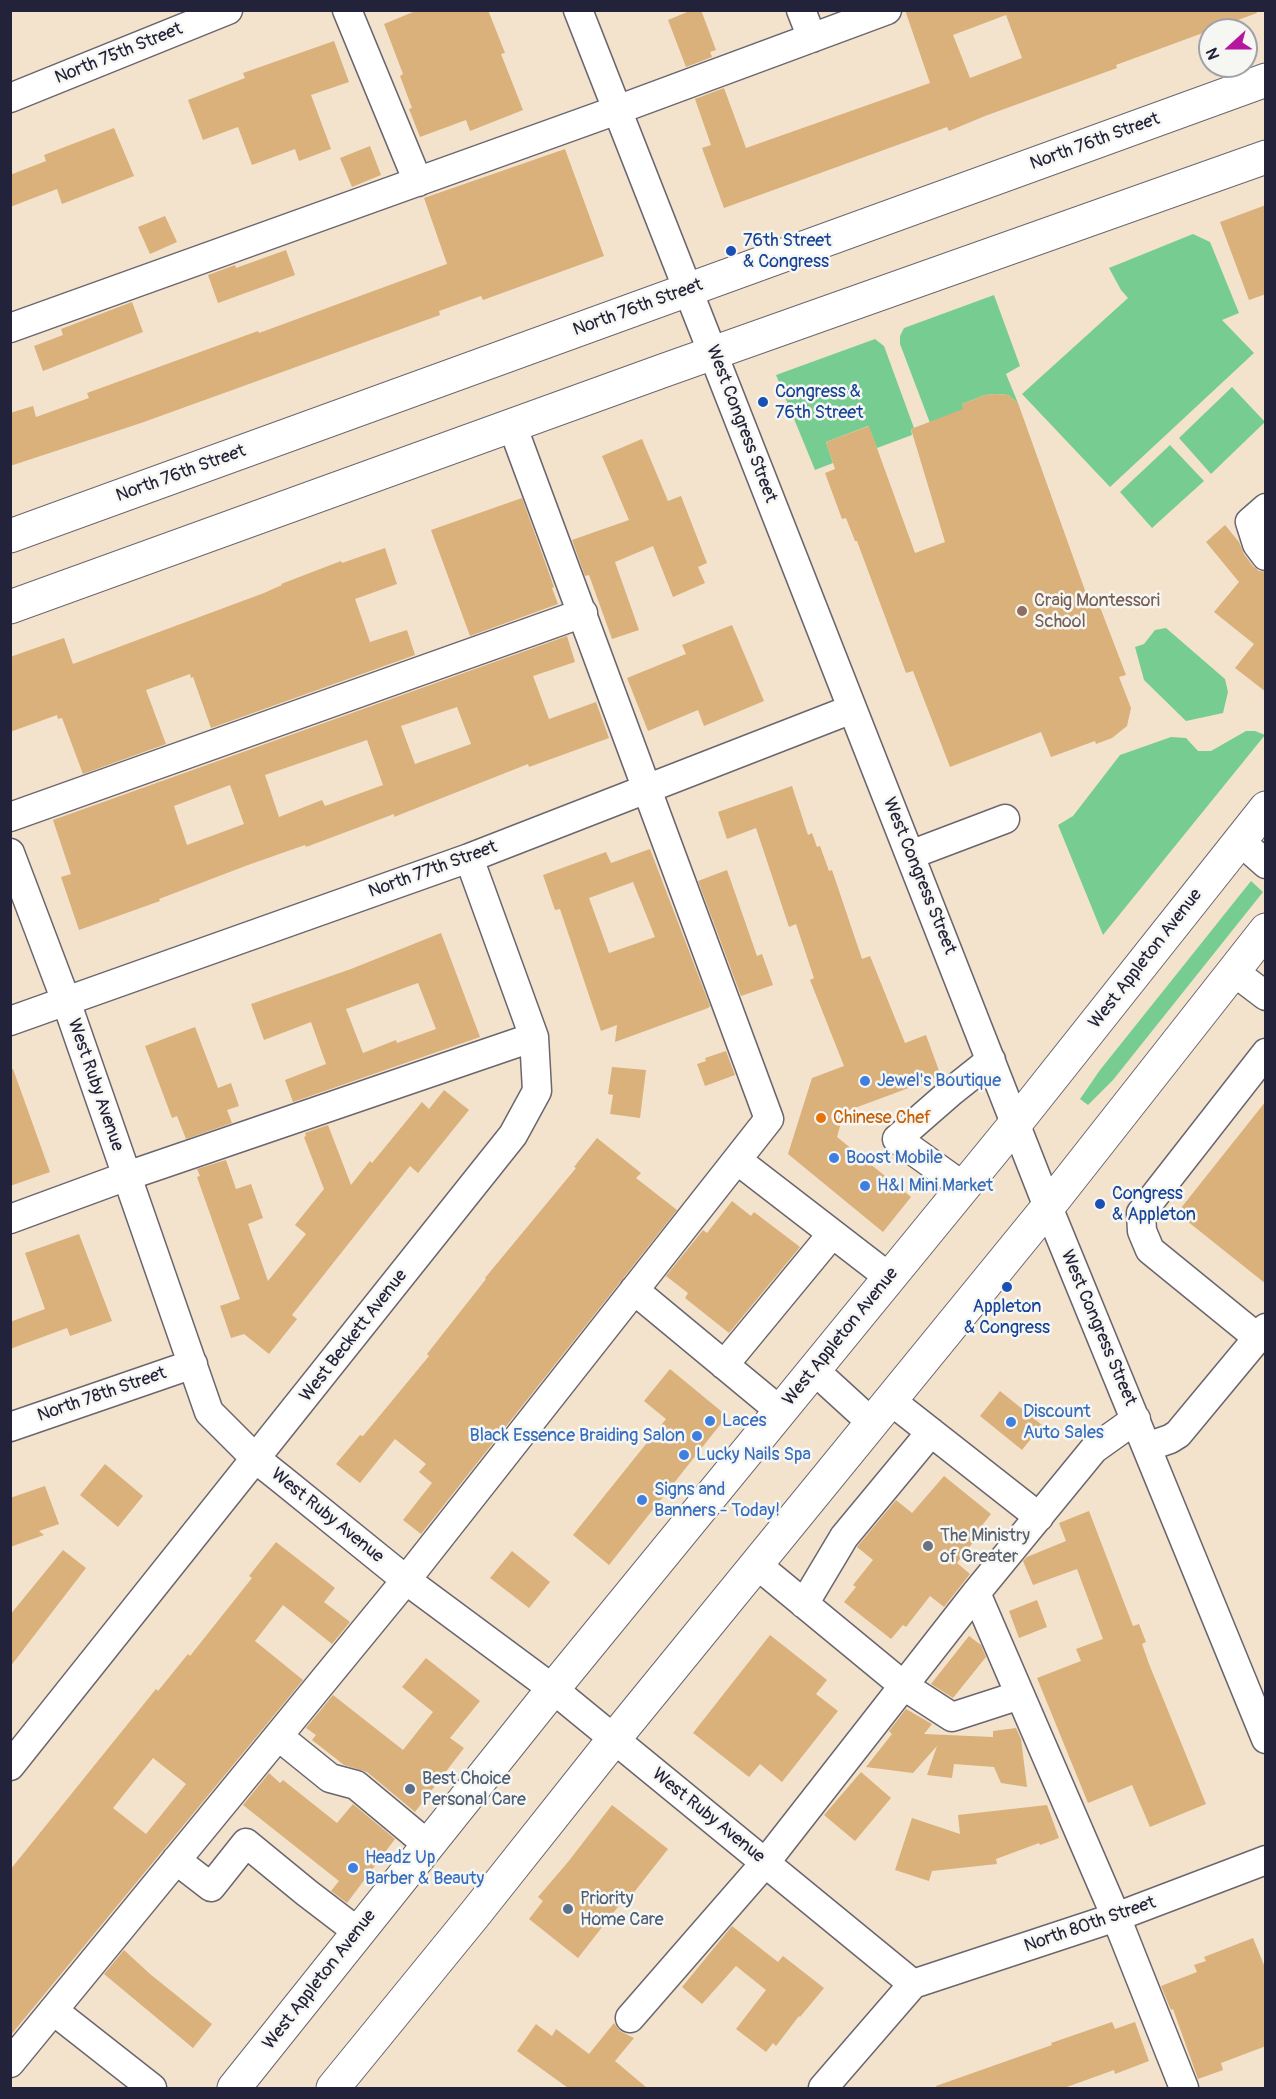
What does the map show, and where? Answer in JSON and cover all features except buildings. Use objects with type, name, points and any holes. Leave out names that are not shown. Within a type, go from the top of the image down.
[{"type":"main road","name":"North 76th Street","points":[[10,536],[1266,80]]},
{"type":"main road","points":[[10,607],[512,425],[1266,157]]},
{"type":"main road","name":"West Appleton Avenue","points":[[234,2088],[553,1689],[1016,1123],[1266,808]]},
{"type":"main road","points":[[333,2088],[1048,1207],[1266,930]]},
{"type":"street","name":"North 75th Street","points":[[10,99],[228,10]]},
{"type":"street","points":[[347,10],[418,182]]},
{"type":"street","name":"West Congress Street","points":[[578,10],[1048,1207],[1266,1739]]},
{"type":"street","points":[[801,10],[812,38]]},
{"type":"street","points":[[10,328],[617,110],[887,10]]},
{"type":"street","points":[[10,2063],[406,1580],[769,1119],[512,425]]},
{"type":"street","points":[[1266,508],[1250,522],[1257,544],[1266,556]]},
{"type":"street","points":[[10,817],[583,613]]},
{"type":"street","name":"North 77th Street","points":[[10,1021],[469,858],[852,709]]},
{"type":"street","points":[[910,855],[1005,819]]},
{"type":"street","points":[[1240,841],[1266,864]]},
{"type":"street","name":"West Ruby Avenue","points":[[10,854],[66,1001],[209,1412],[256,1460],[406,1580],[553,1689],[913,1984]]},
{"type":"street","name":"West Beckett Avenue","points":[[10,1766],[513,1135],[537,1091],[534,1037],[469,858]]},
{"type":"street","points":[[1233,971],[1266,996]]},
{"type":"street","points":[[10,1219],[127,1176],[534,1037]]},
{"type":"street","points":[[1147,1447],[1178,1434],[1262,1333],[1150,1250],[1142,1230],[1141,1213],[1266,1053]]},
{"type":"street","points":[[964,1187],[897,1139],[991,1060]]},
{"type":"street","points":[[737,1160],[890,1278]]},
{"type":"street","points":[[724,1365],[832,1234]]},
{"type":"street","points":[[634,1290],[780,1411]]},
{"type":"street","name":"North 78th Street","points":[[10,1427],[193,1364]]},
{"type":"street","points":[[814,1370],[881,1411],[932,1432],[1039,1517]]},
{"type":"street","points":[[630,2018],[765,1863],[976,1593],[1094,1449],[1136,1419]]},
{"type":"street","points":[[804,1604],[844,1537],[881,1490],[932,1432]]},
{"type":"street","points":[[756,1564],[904,1686],[952,1717],[1020,1695]]},
{"type":"street","points":[[976,1593],[1116,1917],[1184,2088]]},
{"type":"street","points":[[279,1736],[330,1778],[356,1785],[428,1845]]},
{"type":"street","points":[[176,1860],[211,1887],[246,1842],[358,1932]]},
{"type":"street","name":"North 80th Street","points":[[913,1984],[1116,1917],[1266,1860]]},
{"type":"street","points":[[823,2088],[913,1984]]},
{"type":"street","points":[[54,2011],[152,2088]]},
{"type":"green space","points":[[1193,234],[1210,242],[1239,313],[1222,320],[1254,353],[1110,487],[1022,394],[1128,298],[1109,268]]},
{"type":"green space","points":[[994,295],[1020,366],[1006,374],[1018,403],[1008,395],[985,395],[962,404],[967,418],[933,431],[900,344],[900,336],[904,328]]},
{"type":"green space","points":[[875,339],[884,346],[914,428],[911,429],[912,435],[877,448],[868,426],[826,442],[833,463],[815,470],[776,375]]},
{"type":"green space","points":[[1232,387],[1265,422],[1211,474],[1179,438]]},
{"type":"green space","points":[[1170,445],[1204,481],[1152,528],[1120,492]]},
{"type":"green space","points":[[1166,628],[1225,679],[1228,692],[1223,713],[1186,721],[1144,680],[1135,647],[1144,644],[1155,630]]},
{"type":"green space","points":[[1246,731],[1255,731],[1265,735],[1103,935],[1058,825],[1073,816],[1120,755],[1171,737],[1186,738],[1198,751],[1211,751]]},
{"type":"green space","points":[[1251,881],[1263,892],[1113,1080],[1088,1105],[1080,1099],[1100,1070]]},
{"type":"place","name":"76th Street & Congress","points":[[731,251]]},
{"type":"place","name":"Congress & 76th Street","points":[[763,402]]},
{"type":"place","name":"Craig Montessori School","points":[[1022,611]]},
{"type":"place","name":"Jewel's Boutique","points":[[865,1081]]},
{"type":"place","name":"Chinese Chef","points":[[821,1118]]},
{"type":"place","name":"Boost Mobile","points":[[834,1158]]},
{"type":"place","name":"H&I Mini Market","points":[[865,1186]]},
{"type":"place","name":"Congress & Appleton","points":[[1100,1204]]},
{"type":"place","name":"Appleton & Congress","points":[[1007,1287]]},
{"type":"place","name":"Laces","points":[[710,1421]]},
{"type":"place","name":"Discount Auto Sales","points":[[1011,1422]]},
{"type":"place","name":"Black Essence Braiding Salon","points":[[697,1436]]},
{"type":"place","name":"Lucky Nails Spa","points":[[684,1455]]},
{"type":"place","name":"Signs and Banners - Today!","points":[[642,1500]]},
{"type":"place","name":"The Ministry of Greater","points":[[928,1546]]},
{"type":"place","name":"Best Choice Personal Care","points":[[410,1789]]},
{"type":"place","name":"Headz Up Barber & Beauty","points":[[353,1868]]},
{"type":"place","name":"Priority Home Care","points":[[568,1909]]}]
